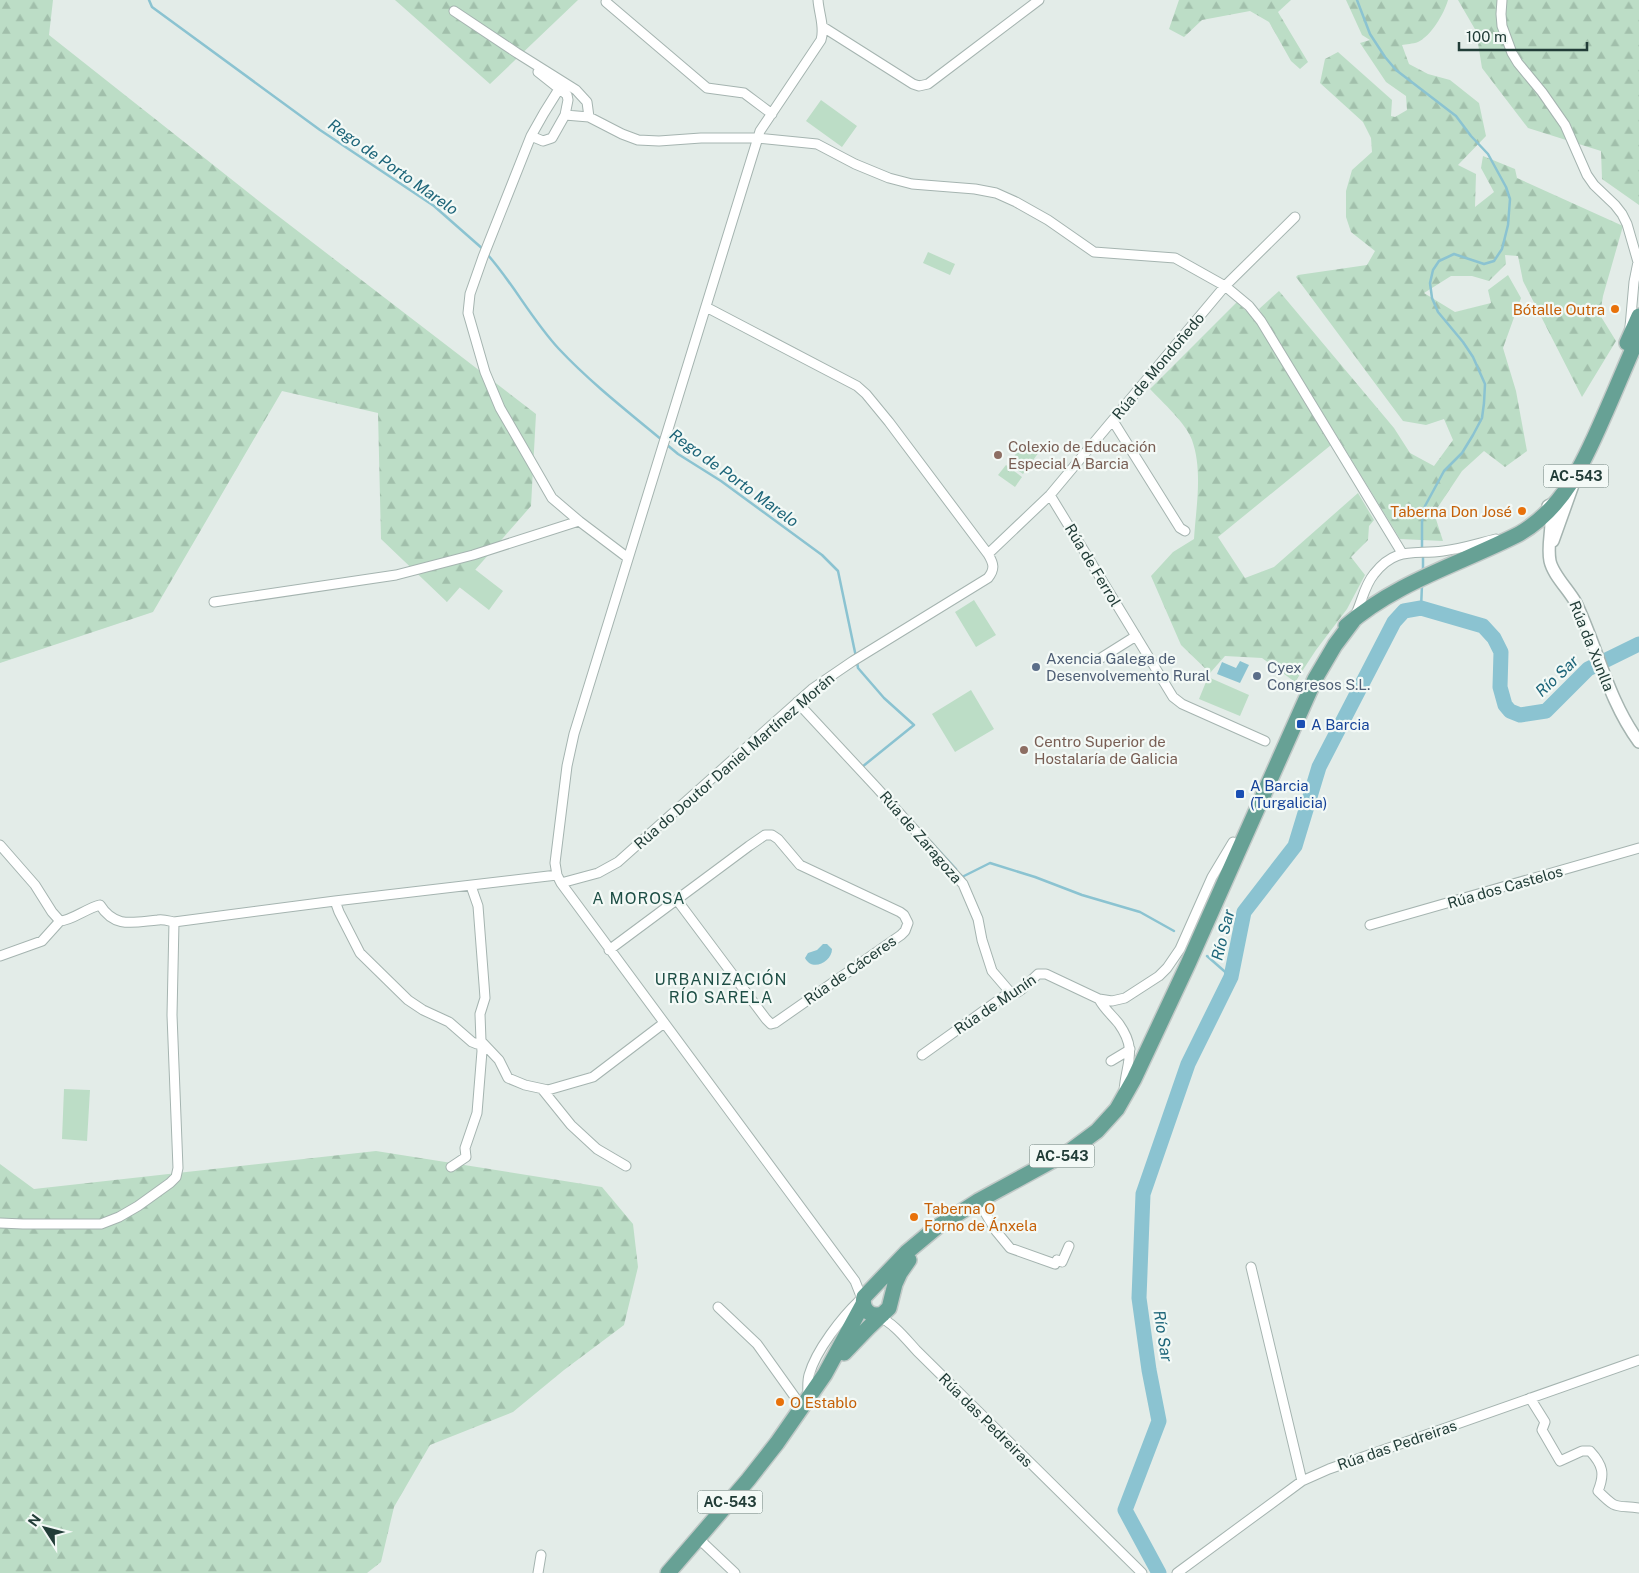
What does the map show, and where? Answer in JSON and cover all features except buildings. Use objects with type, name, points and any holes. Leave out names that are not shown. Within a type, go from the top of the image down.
[{"type":"main road","name":"AC-543","points":[[1166,1008],[1176,979],[1233,842],[1308,677],[1329,645],[1371,606],[1401,588],[1556,512],[1592,444],[1634,337],[1639,316]]},
{"type":"main road","name":"AC-543","points":[[1453,563],[1513,534],[1552,495],[1568,475],[1634,337]]},
{"type":"main road","name":"AC-543","points":[[668,1573],[699,1539],[761,1464],[825,1374],[907,1252],[948,1219],[1060,1157],[1084,1141],[1102,1127],[1123,1100],[1188,964],[1316,679],[1330,653],[1353,621]]},
{"type":"main road","name":"AC-543","points":[[874,1302],[893,1290],[900,1273],[932,1231]]},
{"type":"street","points":[[805,1402],[810,1374],[819,1353],[839,1323],[874,1302],[856,1282],[559,879],[555,857],[570,750],[628,558],[758,138],[763,126],[793,85],[821,40],[823,27],[818,0]]},
{"type":"street","points":[[823,27],[912,84],[919,86],[928,84],[1040,0]]},
{"type":"street","points":[[1502,0],[1502,26],[1512,53],[1565,126],[1587,175],[1622,214],[1637,253],[1634,282],[1634,337]]},
{"type":"street","points":[[606,2],[706,88],[744,93],[772,114]]},
{"type":"street","points":[[454,10],[518,54],[576,90],[587,102],[589,117]]},
{"type":"street","points":[[518,54],[567,94],[568,100],[565,115],[552,138],[543,141],[531,136]]},
{"type":"street","points":[[560,89],[531,136],[483,257],[470,294],[468,313],[485,372],[500,408],[552,498],[628,558]]},
{"type":"street","points":[[565,115],[589,117],[638,140],[758,138],[817,144],[863,168],[889,178],[912,184],[976,189],[996,193],[1048,220],[1094,252],[1176,258],[1224,286],[1255,313],[1402,553]]},
{"type":"street","name":"Rúa de Mondoñedo","points":[[988,554],[1050,495],[1224,286],[1295,217]]},
{"type":"street","points":[[706,307],[857,386],[889,422],[988,554]]},
{"type":"street","points":[[1113,421],[1180,528],[1185,530]]},
{"type":"street","points":[[1550,550],[1558,495],[1575,470],[1588,435]]},
{"type":"street","name":"Rúa de Ferrol","points":[[1050,495],[1173,697],[1182,704],[1265,741]]},
{"type":"street","name":"Rúa da Xunlla","points":[[1556,512],[1549,536],[1550,563],[1576,604],[1601,669],[1620,711],[1639,742]]},
{"type":"street","points":[[214,602],[396,575],[473,554],[579,521]]},
{"type":"street","points":[[1353,621],[1366,586],[1372,576],[1386,562],[1402,553],[1441,551],[1541,528],[1549,536]]},
{"type":"street","name":"Rúa do Doutor Daniel Martínez Morán","points":[[60,921],[66,921],[90,907],[100,905],[105,913],[113,919],[126,922],[139,923],[160,919],[174,922],[336,901],[471,886],[559,879],[598,873],[618,862],[828,676],[988,578],[993,568],[993,562],[988,554]]},
{"type":"street","points":[[1101,658],[1136,636]]},
{"type":"street","name":"Rúa de Zaragoza","points":[[797,702],[963,884],[978,919],[982,940],[992,971],[1010,992]]},
{"type":"street","name":"Rúa de Cáceres","points":[[772,835],[778,839],[800,865],[900,912],[907,919],[908,926],[901,935],[772,1024],[766,1019],[678,900],[762,837],[772,835]]},
{"type":"street","name":"Rúa de Munín","points":[[922,1055],[1010,992],[1018,992],[1036,976],[1042,974],[1050,976],[1099,1000],[1121,1000],[1136,992],[1159,976],[1178,954],[1212,877],[1233,842]]},
{"type":"street","points":[[0,845],[35,885],[60,921],[42,941],[0,956]]},
{"type":"street","name":"Rúa dos Castelos","points":[[1370,925],[1639,848]]},
{"type":"street","points":[[451,1168],[466,1157],[465,1148],[477,1113],[482,1051],[480,1014],[485,998],[478,906],[471,886]]},
{"type":"street","points":[[610,950],[678,900]]},
{"type":"street","points":[[336,901],[339,912],[360,953],[380,973],[408,1000],[423,1010],[449,1022],[472,1042],[477,1044],[481,1041]]},
{"type":"street","points":[[0,1223],[101,1224],[138,1206],[170,1184],[176,1177],[178,1168],[172,1015],[174,922]]},
{"type":"street","points":[[1159,976],[1171,973],[1176,979]]},
{"type":"street","name":"Rúa de Munín","points":[[1099,1000],[1127,1038],[1130,1049]]},
{"type":"street","points":[[481,1041],[499,1060],[508,1078],[525,1085],[548,1090],[593,1077],[664,1023]]},
{"type":"street","points":[[1111,1061],[1130,1049]]},
{"type":"street","points":[[1123,1100],[1130,1049]]},
{"type":"street","points":[[542,1089],[571,1125],[598,1149],[626,1166]]},
{"type":"street","points":[[978,1201],[1000,1236],[1012,1250],[1055,1264],[1057,1260],[1062,1262],[1069,1246]]},
{"type":"street","points":[[1251,1267],[1302,1482]]},
{"type":"street","name":"Rúa das Pedreiras","points":[[874,1302],[896,1328]]},
{"type":"street","name":"Rúa das Pedreiras","points":[[874,1302],[924,1358],[1142,1573]]},
{"type":"street","points":[[718,1308],[752,1339],[805,1402]]},
{"type":"street","name":"Rúa das Pedreiras","points":[[1177,1573],[1302,1482],[1329,1469],[1639,1360]]},
{"type":"street","points":[[1530,1398],[1545,1422],[1542,1430],[1560,1461],[1582,1451],[1590,1451],[1599,1461],[1602,1480],[1598,1491],[1611,1505],[1639,1508]]},
{"type":"street","points":[[699,1539],[735,1573]]},
{"type":"street","points":[[538,1573],[541,1555]]},
{"type":"green space","points":[[0,0],[53,0],[49,35],[269,209],[536,414],[531,506],[447,602],[381,539],[378,413],[282,391],[153,612],[0,663]]},
{"type":"green space","points":[[395,0],[578,0],[490,84]]},
{"type":"green space","points":[[1179,0],[1291,0],[1278,12],[1308,62],[1300,69],[1291,61],[1269,22],[1250,11],[1202,20],[1184,37],[1169,29]]},
{"type":"green space","points":[[1346,0],[1448,0],[1440,18],[1428,35],[1418,42],[1402,45],[1409,64],[1428,74],[1450,80],[1479,103],[1486,136],[1458,165],[1476,174],[1475,207],[1494,192],[1481,168],[1483,156],[1515,169],[1517,178],[1623,226],[1603,296],[1600,315],[1616,341],[1582,397],[1523,281],[1518,256],[1505,255],[1506,264],[1489,281],[1472,276],[1451,276],[1424,293],[1455,312],[1491,303],[1488,290],[1508,275],[1521,298],[1503,348],[1516,391],[1527,451],[1505,467],[1484,451],[1462,471],[1434,513],[1443,541],[1400,539],[1259,309],[1279,291],[1394,428],[1410,453],[1434,466],[1453,440],[1444,419],[1426,425],[1403,421],[1296,277],[1298,275],[1367,265],[1375,251],[1351,232],[1346,217],[1346,191],[1352,170],[1372,152],[1371,138],[1363,122],[1320,83],[1325,59],[1338,52],[1392,100],[1391,116],[1395,117],[1407,110],[1406,96],[1386,82],[1360,43],[1370,40],[1362,35]]},
{"type":"green space","points":[[1458,0],[1639,0],[1639,205],[1602,179],[1601,151],[1528,128],[1482,68],[1476,31]]},
{"type":"green space","points":[[821,100],[857,126],[842,147],[806,121]]},
{"type":"green space","points":[[928,252],[955,264],[950,275],[923,263]]},
{"type":"green space","points":[[1237,302],[1258,323],[1331,445],[1218,537],[1245,578],[1274,567],[1358,493],[1374,520],[1369,526],[1368,540],[1351,557],[1365,575],[1347,609],[1295,682],[1262,658],[1225,656],[1210,673],[1181,645],[1151,576],[1173,552],[1194,539],[1198,477],[1195,452],[1189,433],[1150,389]]},
{"type":"green space","points":[[1024,442],[1039,452],[1023,474],[1009,464]]},
{"type":"green space","points":[[1006,465],[1022,477],[1015,487],[998,475]]},
{"type":"green space","points":[[468,564],[503,591],[489,610],[454,583]]},
{"type":"green space","points":[[974,600],[996,635],[976,647],[955,612]]},
{"type":"green space","points":[[1208,677],[1249,695],[1240,716],[1199,699]]},
{"type":"green space","points":[[971,690],[994,729],[955,752],[932,714]]},
{"type":"green space","points":[[64,1089],[90,1090],[87,1141],[62,1139]]},
{"type":"green space","points":[[376,1151],[602,1187],[633,1224],[638,1267],[624,1325],[564,1370],[513,1412],[430,1445],[394,1507],[381,1562],[367,1573],[0,1573],[0,1164],[34,1189]]},
{"type":"water","points":[[1240,661],[1249,665],[1240,683],[1217,674],[1222,662],[1236,668]]},
{"type":"water","points":[[823,944],[827,944],[832,949],[829,958],[817,965],[808,962],[805,958],[808,953],[817,950]]},
{"type":"waterway","name":"Rego de Porto Marelo","points":[[149,0],[152,7],[320,130],[434,206],[484,250]]},
{"type":"waterway","points":[[1357,0],[1370,34],[1385,57],[1396,70],[1456,116],[1488,154],[1506,187],[1510,199],[1508,225],[1502,249],[1494,261],[1484,264],[1454,254],[1439,261],[1433,270],[1430,283],[1432,298],[1438,312],[1473,357],[1485,384],[1482,418],[1462,453],[1444,471],[1425,506],[1422,522],[1422,550]]},
{"type":"waterway","name":"Rego de Porto Marelo","points":[[487,254],[559,349],[596,385],[662,440]]},
{"type":"waterway","name":"Rego de Porto Marelo","points":[[666,444],[678,454],[721,481],[822,555],[838,571],[856,657]]},
{"type":"waterway","points":[[1423,556],[1423,573]]},
{"type":"waterway","points":[[1421,608],[1422,585]]},
{"type":"waterway","name":"Río Sar","points":[[1159,1573],[1125,1510],[1159,1421],[1149,1370],[1139,1298],[1143,1194],[1188,1064],[1231,977],[1244,912],[1295,846],[1319,767],[1394,622],[1404,611],[1421,608],[1483,626],[1494,638],[1501,652],[1500,687],[1505,705],[1510,711],[1520,715],[1546,711],[1588,669],[1639,644]]},
{"type":"waterway","name":"Rego de Porto Marelo","points":[[857,662],[858,668],[884,698],[914,725],[863,768]]},
{"type":"waterway","name":"Rego de Porto Marelo","points":[[931,842],[956,869]]},
{"type":"waterway","name":"Rego de Porto Marelo","points":[[961,875],[962,877],[990,863],[1035,877],[1082,895],[1140,912],[1174,931]]},
{"type":"waterway","name":"Rego de Porto Marelo","points":[[1207,956],[1231,977]]},
{"type":"place","name":"Bótalle Outra","points":[[1615,309]]},
{"type":"place","name":"Colexio de Educación Especial A Barcia","points":[[998,455]]},
{"type":"place","name":"Taberna Don José","points":[[1522,511]]},
{"type":"place","name":"Axencia Galega de Desenvolvemento Rural","points":[[1036,667]]},
{"type":"place","name":"Cyex Congresos S.L.","points":[[1257,676]]},
{"type":"place","name":"A Barcia","points":[[1301,724]]},
{"type":"place","name":"Centro Superior de Hostalaría de Galicia","points":[[1024,750]]},
{"type":"place","name":"A Barcia (Turgalicia)","points":[[1240,794]]},
{"type":"place","name":"Taberna O Forno de Ánxela","points":[[914,1217]]},
{"type":"place","name":"O Establo","points":[[780,1402]]},
{"type":"district","name":"A MOROSA","points":[[639,898]]},
{"type":"district","name":"URBANIZACIÓN RÍO SARELA","points":[[721,988]]}]
